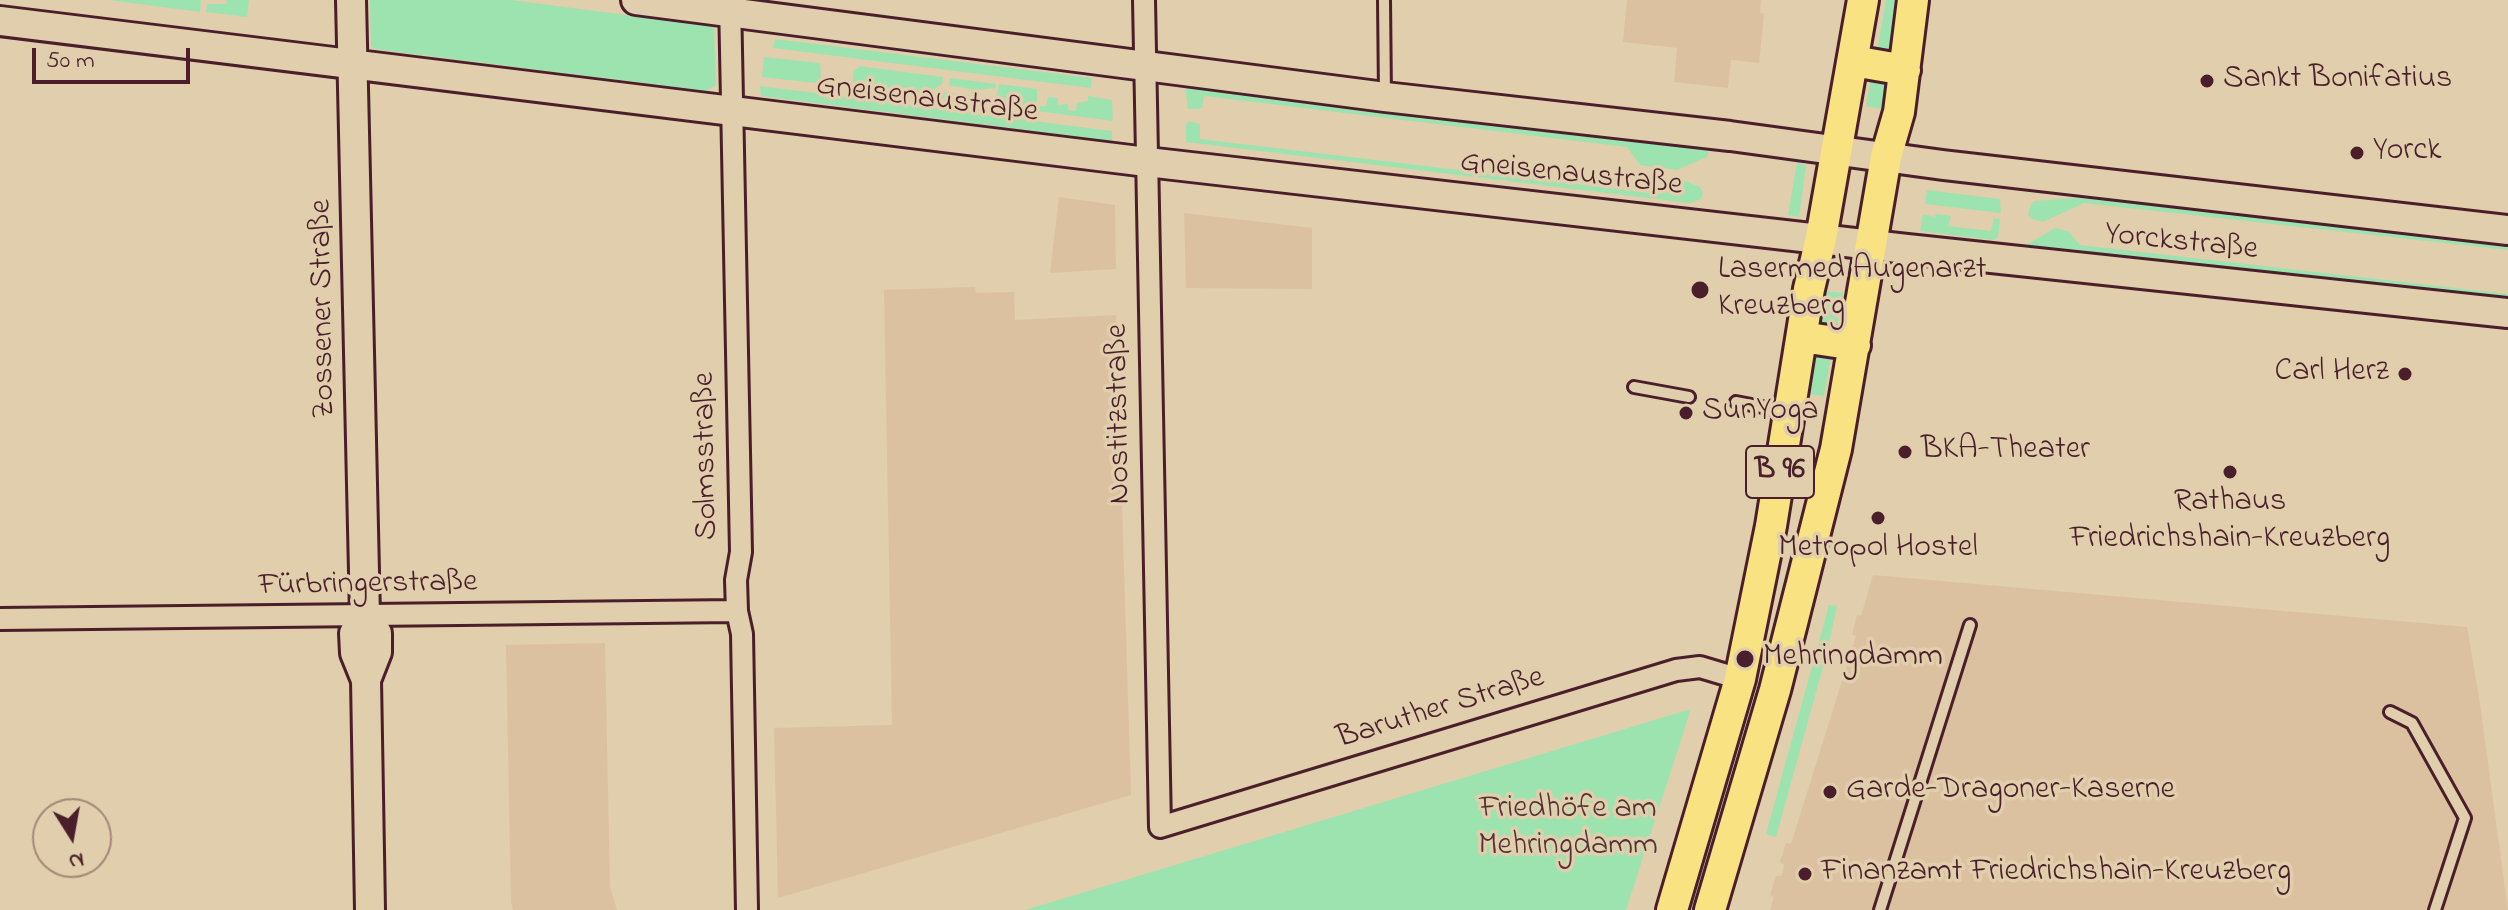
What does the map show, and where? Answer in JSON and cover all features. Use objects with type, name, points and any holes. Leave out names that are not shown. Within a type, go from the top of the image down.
[{"type":"main road","name":"Zossener Straße","points":[[351,0],[365,616],[377,633],[377,652],[366,680],[370,910]]},
{"type":"main road","name":"Gneisenaustraße","points":[[636,0],[730,6],[1145,66],[1886,157]]},
{"type":"main road","name":"B 96","points":[[1710,910],[1753,770],[1803,584],[1836,449],[1855,345],[1836,150],[1863,0]]},
{"type":"main road","name":"B 96","points":[[1672,910],[1740,679],[1771,526],[1809,289],[1847,241],[1886,157],[1899,112],[1913,0]]},
{"type":"main road","name":"Gneisenaustraße","points":[[0,21],[1147,162],[1847,241]]},
{"type":"main road","points":[[1853,61],[1905,70]]},
{"type":"main road","name":"Yorckstraße","points":[[1886,157],[2508,230]]},
{"type":"main road","name":"Yorckstraße","points":[[1847,241],[2508,313]]},
{"type":"main road","points":[[1802,337],[1855,345]]},
{"type":"street","name":"Nostitzstraße","points":[[1144,0],[1160,827]]},
{"type":"street","name":"Solmsstraße","points":[[730,6],[741,552],[736,571],[737,611],[742,634],[747,910]]},
{"type":"street","name":"Fürbringerstraße","points":[[0,619],[737,611]]},
{"type":"street","name":"Baruther Straße","points":[[1160,827],[1676,670],[1700,667],[1740,679]]},
{"type":"lane","points":[[1384,0],[1385,97]]},
{"type":"lane","points":[[1634,387],[1689,397]]},
{"type":"lane","points":[[1736,402],[1790,412]]},
{"type":"lane","points":[[1880,910],[1970,625]]},
{"type":"lane","points":[[2390,712],[2412,723],[2465,818],[2435,910]]},
{"type":"shaded area","points":[[1627,0],[1761,0],[1760,13],[1764,14],[1759,63],[1731,60],[1728,88],[1674,82],[1677,48],[1623,42]]},
{"type":"shaded area","points":[[1059,197],[1115,205],[1116,269],[1050,273]]},
{"type":"shaded area","points":[[1184,213],[1312,228],[1312,289],[1186,288]]},
{"type":"shaded area","points":[[975,287],[976,293],[1014,292],[1015,320],[1116,315],[1131,795],[778,898],[774,728],[892,725],[884,290]]},
{"type":"shaded area","points":[[1873,575],[2467,627],[2508,910],[1770,910],[1774,897],[1770,895],[1776,876],[1781,876],[1783,871],[1784,865],[1780,862],[1786,843],[1791,844],[1856,636],[1852,634],[1857,615],[1861,616]]},
{"type":"shaded area","points":[[605,643],[610,887],[617,910],[513,910],[506,645]]},
{"type":"green space","points":[[109,0],[201,0],[200,12]]},
{"type":"green space","points":[[227,0],[249,0],[247,17],[206,12],[207,4],[226,4]]},
{"type":"green space","points":[[370,0],[511,0],[711,26],[714,28],[716,85],[706,91],[374,49],[371,46]]},
{"type":"green space","points":[[1886,0],[1899,0],[1892,53],[1877,52]]},
{"type":"green space","points":[[775,39],[1092,78],[1091,88],[773,48]]},
{"type":"green space","points":[[764,57],[820,63],[821,78],[815,83],[762,77]]},
{"type":"green space","points":[[859,66],[943,77],[942,84],[927,96],[852,87],[854,69]]},
{"type":"green space","points":[[950,78],[996,84],[995,88],[975,90],[949,85]]},
{"type":"green space","points":[[1871,79],[1887,82],[1883,109],[1866,106]]},
{"type":"green space","points":[[999,84],[1037,89],[1037,102],[1035,105],[1029,104],[1028,109],[995,105]]},
{"type":"green space","points":[[1185,85],[1640,141],[1706,150],[1709,153],[1707,157],[1677,170],[1640,165],[1627,147],[1204,96],[1202,108],[1188,109]]},
{"type":"green space","points":[[760,86],[1112,131],[1112,141],[761,96]]},
{"type":"green space","points":[[937,91],[991,98],[990,105],[933,97]]},
{"type":"green space","points":[[1088,96],[1112,100],[1113,121],[1037,111],[1038,106],[1046,106],[1048,97],[1058,98],[1058,105],[1068,104],[1068,110],[1076,111],[1077,103],[1088,101]]},
{"type":"green space","points":[[1189,121],[1200,124],[1200,139],[1659,194],[1679,181],[1686,181],[1700,187],[1703,192],[1701,199],[1690,203],[1186,142],[1186,125]]},
{"type":"green space","points":[[1797,163],[1806,165],[1799,217],[1788,215]]},
{"type":"green space","points":[[1927,190],[2000,199],[2001,213],[1925,204]]},
{"type":"green space","points":[[2084,197],[2508,244],[2508,250],[2084,203],[2043,222],[2030,218],[2028,214],[2035,201]]},
{"type":"green space","points":[[1923,214],[1951,216],[1948,226],[1991,231],[1994,218],[2000,219],[1998,237],[1993,240],[1920,231]]},
{"type":"green space","points":[[2055,228],[2068,231],[2080,245],[2508,294],[2508,300],[2026,245]]},
{"type":"green space","points":[[1825,291],[1843,293],[1838,326],[1820,323]]},
{"type":"green space","points":[[1815,355],[1831,357],[1824,396],[1809,394]]},
{"type":"green space","points":[[1829,605],[1837,606],[1826,656],[1776,837],[1766,834]]},
{"type":"green space","name":"Friedhöfe am Mehringdamm","points":[[1691,709],[1626,910],[1025,910],[1142,875]]},
{"type":"place","name":"Sankt Bonifatius","points":[[2207,81]]},
{"type":"place","name":"Yorck","points":[[2357,153]]},
{"type":"place","name":"Lasermed Augenarzt Kreuzberg","points":[[1700,290]]},
{"type":"place","name":"Carl Herz","points":[[2405,374]]},
{"type":"place","name":"SunYoga","points":[[1686,413]]},
{"type":"place","name":"BKA-Theater","points":[[1905,452]]},
{"type":"place","name":"Rathaus Friedrichshain-Kreuzberg","points":[[2230,472]]},
{"type":"place","name":"Metropol Hostel","points":[[1878,518]]},
{"type":"place","name":"Mehringdamm","points":[[1745,659]]},
{"type":"place","name":"Garde-Dragoner-Kaserne","points":[[1830,792]]},
{"type":"place","name":"Finanzamt Friedrichshain-Kreuzberg","points":[[1805,874]]}]
